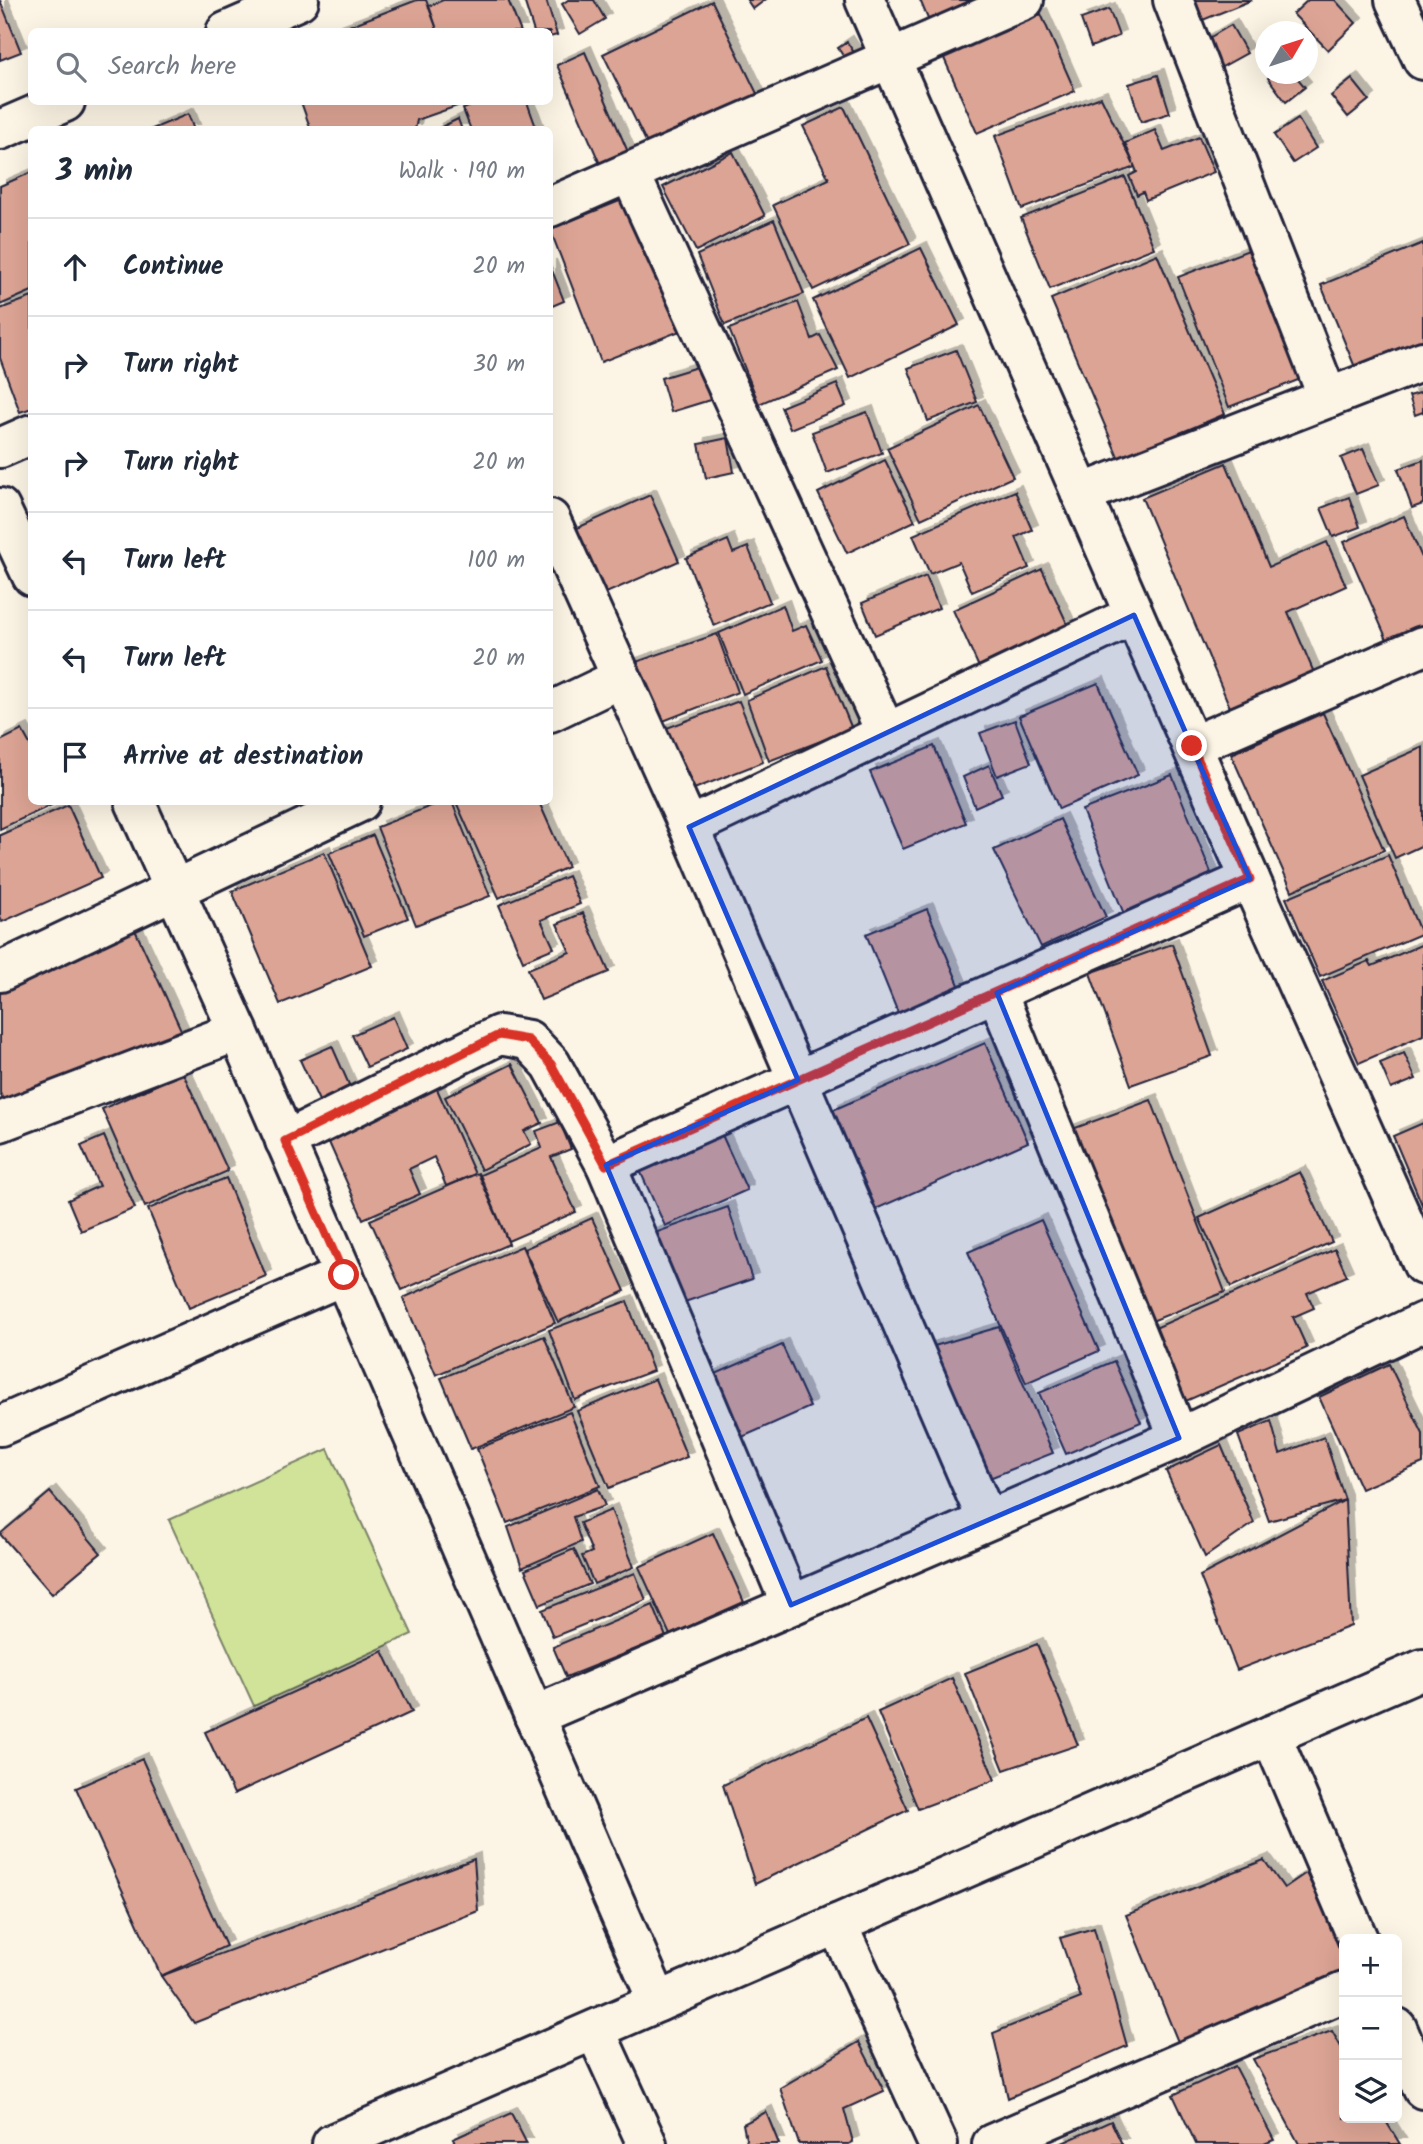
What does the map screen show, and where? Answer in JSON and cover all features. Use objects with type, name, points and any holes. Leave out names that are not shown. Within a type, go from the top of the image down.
[{"type":"street","points":[[235,28],[299,0]]},
{"type":"street","points":[[865,0],[1250,879],[1423,1265]]},
{"type":"street","points":[[553,207],[1024,0]]},
{"type":"street","points":[[1173,0],[1328,398]]},
{"type":"street","points":[[1395,0],[1423,60]]},
{"type":"street","points":[[0,130],[58,105]]},
{"type":"street","points":[[630,173],[886,733]]},
{"type":"street","points":[[1081,494],[1423,361]]},
{"type":"street","points":[[0,448],[28,436]]},
{"type":"street","points":[[0,508],[28,568]]},
{"type":"street","points":[[553,526],[689,827],[987,1520]]},
{"type":"street","points":[[689,827],[1134,615]]},
{"type":"street","points":[[1192,746],[1423,646]]},
{"type":"street","points":[[553,711],[621,678]]},
{"type":"street","points":[[136,805],[344,1275],[658,2002]]},
{"type":"street","points":[[0,972],[354,805]]},
{"type":"street","points":[[606,1165],[1250,879]]},
{"type":"street","points":[[997,993],[1179,1438]]},
{"type":"street","points":[[0,1122],[237,1031]]},
{"type":"street","points":[[285,1141],[499,1035],[528,1040],[551,1064],[606,1165],[791,1605]]},
{"type":"street","points":[[0,1426],[344,1275]]},
{"type":"street","points":[[534,1716],[1179,1438],[1423,1322]]},
{"type":"street","points":[[332,2144],[1423,1669]]},
{"type":"street","points":[[1271,1735],[1356,1934]]},
{"type":"street","points":[[837,1924],[938,2144]]},
{"type":"street","points":[[992,2144],[1339,1994]]},
{"type":"street","points":[[595,2030],[646,2144]]},
{"type":"street","points":[[1402,2040],[1423,2089]]},
{"type":"highlighted area","points":[[1134,615],[1250,879],[997,993],[1179,1438],[791,1605],[606,1165],[798,1080],[689,827]]},
{"type":"green space","points":[[328,1449],[412,1634],[254,1706],[169,1520]]},
{"type":"building","points":[[0,0],[21,52],[0,60]]},
{"type":"building","points":[[417,0],[426,0],[436,28],[344,28]]},
{"type":"building","points":[[443,0],[508,0],[519,28],[437,28],[429,6]]},
{"type":"building","points":[[524,0],[546,0],[557,35],[553,36],[553,28],[533,28]]},
{"type":"building","points":[[568,0],[594,0],[605,19],[580,34],[562,4]]},
{"type":"building","points":[[747,0],[765,0],[753,9]]},
{"type":"building","points":[[920,0],[1003,0],[933,31]]},
{"type":"building","points":[[1183,0],[1252,0],[1193,24]]},
{"type":"building","points":[[1308,0],[1335,0],[1356,23],[1328,50],[1318,40],[1318,21],[1300,21],[1293,14]]},
{"type":"building","points":[[712,1],[764,108],[655,160],[603,54]]},
{"type":"building","points":[[1109,9],[1119,36],[1091,47],[1081,19]]},
{"type":"building","points":[[1041,14],[1075,91],[977,133],[943,56]]},
{"type":"building","points":[[1231,25],[1247,53],[1220,68],[1204,41]]},
{"type":"building","points":[[847,42],[861,63],[852,69],[838,48]]},
{"type":"building","points":[[585,52],[631,159],[603,171],[557,65]]},
{"type":"building","points":[[1158,75],[1170,113],[1141,122],[1129,84]]},
{"type":"building","points":[[1352,79],[1369,100],[1348,117],[1331,96]]},
{"type":"building","points":[[1272,84],[1302,84],[1305,87],[1286,102]]},
{"type":"building","points":[[1101,97],[1135,167],[1022,209],[995,136]]},
{"type":"building","points":[[302,105],[460,105],[417,120],[416,126],[310,126]]},
{"type":"building","points":[[473,105],[528,105],[536,126],[469,126],[463,109]]},
{"type":"building","points":[[844,107],[910,244],[813,290],[773,205],[829,179],[803,126]]},
{"type":"building","points":[[188,114],[192,126],[160,126]]},
{"type":"building","points":[[458,119],[461,126],[443,126]]},
{"type":"building","points":[[1298,119],[1316,148],[1293,163],[1274,135]]},
{"type":"building","points":[[1155,130],[1164,151],[1199,137],[1214,172],[1146,200],[1143,192],[1137,195],[1129,176],[1137,172],[1125,143]]},
{"type":"building","points":[[733,152],[765,216],[696,251],[663,187]]},
{"type":"building","points":[[28,174],[28,293],[0,305],[0,186]]},
{"type":"building","points":[[1125,177],[1154,248],[1050,289],[1021,218]]},
{"type":"building","points":[[627,198],[680,331],[601,362],[553,237],[553,228]]},
{"type":"building","points":[[774,220],[804,294],[725,325],[697,255]]},
{"type":"building","points":[[1423,243],[1423,351],[1359,377],[1321,285]]},
{"type":"building","points":[[1259,246],[1311,375],[1229,407],[1178,277]]},
{"type":"building","points":[[921,248],[959,325],[850,378],[813,300]]},
{"type":"building","points":[[1157,254],[1225,414],[1119,459],[1051,299]]},
{"type":"building","points":[[553,273],[564,301],[553,306]]},
{"type":"building","points":[[28,298],[28,409],[20,412],[0,358],[0,309]]},
{"type":"building","points":[[798,302],[812,339],[820,335],[838,370],[759,404],[729,329]]},
{"type":"building","points":[[956,350],[977,402],[928,421],[908,368]]},
{"type":"building","points":[[700,366],[710,400],[671,412],[661,378]]},
{"type":"building","points":[[837,384],[846,406],[790,429],[781,407]]},
{"type":"building","points":[[1423,392],[1423,412],[1415,415],[1409,396]]},
{"type":"building","points":[[979,405],[1013,477],[921,519],[887,448]]},
{"type":"building","points":[[867,412],[882,453],[827,473],[812,432]]},
{"type":"building","points":[[728,438],[734,472],[706,478],[699,444]]},
{"type":"building","points":[[1363,449],[1379,485],[1356,494],[1341,458]]},
{"type":"building","points":[[885,460],[915,521],[847,553],[818,493]]},
{"type":"building","points":[[1423,460],[1423,504],[1412,508],[1398,469]]},
{"type":"building","points":[[1226,463],[1269,567],[1327,542],[1346,586],[1288,612],[1318,682],[1234,717],[1142,498]]},
{"type":"building","points":[[1015,491],[1032,530],[1016,537],[1029,568],[972,592],[959,562],[930,574],[913,535]]},
{"type":"building","points":[[650,495],[679,561],[604,594],[575,529]]},
{"type":"building","points":[[1349,497],[1360,527],[1333,537],[1321,508]]},
{"type":"building","points":[[1404,516],[1423,560],[1423,627],[1388,642],[1344,542]]},
{"type":"building","points":[[728,540],[733,553],[748,547],[770,602],[714,626],[686,558]]},
{"type":"building","points":[[1042,569],[1072,634],[982,674],[953,610]]},
{"type":"building","points":[[926,576],[939,608],[875,635],[862,603]]},
{"type":"building","points":[[783,605],[792,631],[806,625],[822,660],[743,694],[719,633]]},
{"type":"building","points":[[717,634],[738,692],[653,725],[630,664]]},
{"type":"building","points":[[826,666],[852,729],[769,761],[747,700]]},
{"type":"building","points":[[1098,683],[1138,775],[1059,809],[1019,716]]},
{"type":"building","points":[[739,701],[763,762],[684,793],[656,732]]},
{"type":"building","points":[[1323,713],[1384,850],[1292,891],[1231,754]]},
{"type":"building","points":[[1015,720],[1031,763],[997,776],[980,733]]},
{"type":"building","points":[[22,730],[28,741],[28,805],[52,805],[0,829],[0,741]]},
{"type":"building","points":[[934,746],[966,823],[903,849],[870,772]]},
{"type":"building","points":[[1423,747],[1423,845],[1395,858],[1359,775]]},
{"type":"building","points":[[989,765],[1002,795],[975,807],[963,777]]},
{"type":"building","points":[[1172,775],[1217,888],[1128,924],[1082,810]]},
{"type":"building","points":[[68,805],[101,878],[2,922],[0,835]]},
{"type":"building","points":[[433,805],[453,805],[490,896],[416,925],[377,827]]},
{"type":"building","points":[[457,805],[540,805],[568,867],[499,898]]},
{"type":"building","points":[[1060,819],[1106,917],[1041,947],[994,850]]},
{"type":"building","points":[[373,835],[408,918],[364,936],[329,853]]},
{"type":"building","points":[[324,852],[372,966],[280,1004],[232,891]]},
{"type":"building","points":[[1388,855],[1421,934],[1320,977],[1286,898]]},
{"type":"building","points":[[568,876],[580,904],[541,920],[554,948],[523,961],[499,905]]},
{"type":"building","points":[[927,909],[962,992],[900,1018],[866,934]]},
{"type":"building","points":[[583,913],[609,972],[541,1000],[528,969],[570,952],[557,924]]},
{"type":"building","points":[[130,919],[183,1034],[10,1114],[0,1093],[0,979]]},
{"type":"building","points":[[1172,944],[1212,1056],[1131,1085],[1090,973]]},
{"type":"building","points":[[1423,944],[1423,1035],[1359,1063],[1322,981],[1369,961],[1372,966]]},
{"type":"building","points":[[393,1017],[407,1049],[367,1067],[352,1035]]},
{"type":"building","points":[[985,1043],[1028,1142],[876,1209],[833,1110]]},
{"type":"building","points":[[332,1046],[351,1089],[320,1103],[300,1060]]},
{"type":"building","points":[[1404,1053],[1416,1079],[1391,1089],[1380,1063]]},
{"type":"building","points":[[512,1064],[542,1123],[524,1131],[531,1144],[481,1170],[445,1097]]},
{"type":"building","points":[[183,1073],[228,1171],[145,1207],[102,1109]]},
{"type":"building","points":[[433,1080],[475,1174],[446,1186],[434,1157],[409,1169],[420,1194],[363,1219],[323,1129]]},
{"type":"building","points":[[1151,1100],[1225,1292],[1142,1325],[1067,1131]]},
{"type":"building","points":[[560,1122],[571,1149],[551,1157],[576,1212],[508,1241],[480,1175],[542,1148],[536,1131]]},
{"type":"building","points":[[1423,1123],[1423,1207],[1393,1136]]},
{"type":"building","points":[[718,1126],[747,1190],[665,1226],[636,1162]]},
{"type":"building","points":[[104,1136],[135,1208],[81,1231],[68,1200],[99,1186],[81,1146]]},
{"type":"building","points":[[1300,1172],[1332,1242],[1231,1287],[1199,1218]]},
{"type":"building","points":[[478,1173],[509,1244],[402,1290],[370,1220]]},
{"type":"building","points":[[226,1178],[266,1276],[189,1308],[148,1209]]},
{"type":"building","points":[[728,1207],[752,1279],[670,1307],[646,1236]]},
{"type":"building","points":[[592,1218],[625,1291],[558,1322],[524,1249]]},
{"type":"building","points":[[1041,1220],[1099,1351],[1026,1383],[968,1252]]},
{"type":"building","points":[[522,1246],[555,1323],[436,1375],[403,1298]]},
{"type":"building","points":[[1335,1249],[1347,1276],[1307,1293],[1314,1308],[1293,1317],[1307,1348],[1179,1404],[1146,1332]]},
{"type":"building","points":[[627,1301],[653,1371],[575,1400],[549,1330]]},
{"type":"building","points":[[999,1327],[1053,1453],[977,1483],[924,1349]]},
{"type":"building","points":[[544,1336],[574,1407],[471,1449],[441,1378]]},
{"type":"building","points":[[782,1345],[810,1407],[731,1442],[704,1379]]},
{"type":"building","points":[[1114,1361],[1141,1422],[1066,1454],[1039,1393]]},
{"type":"building","points":[[1389,1364],[1423,1434],[1423,1463],[1361,1489],[1319,1397]]},
{"type":"building","points":[[655,1379],[687,1457],[609,1488],[577,1411]]},
{"type":"building","points":[[570,1412],[600,1486],[507,1523],[477,1449]]},
{"type":"building","points":[[1271,1421],[1280,1454],[1324,1437],[1345,1500],[1269,1521],[1238,1435]]},
{"type":"building","points":[[1221,1445],[1254,1523],[1205,1557],[1166,1471]]},
{"type":"building","points":[[598,1489],[605,1506],[573,1517],[581,1542],[522,1568],[508,1527]]},
{"type":"building","points":[[50,1492],[101,1553],[52,1594],[0,1534]]},
{"type":"building","points":[[1345,1500],[1351,1626],[1237,1670],[1200,1576]]},
{"type":"building","points":[[611,1510],[634,1567],[594,1584],[582,1556],[592,1552],[580,1523]]},
{"type":"building","points":[[713,1533],[744,1602],[670,1635],[639,1567]]},
{"type":"building","points":[[574,1549],[590,1584],[540,1605],[525,1570]]},
{"type":"building","points":[[635,1573],[646,1600],[553,1637],[542,1610]]},
{"type":"building","points":[[653,1605],[666,1637],[566,1677],[553,1647]]},
{"type":"building","points":[[1037,1644],[1078,1745],[1004,1770],[965,1673]]},
{"type":"building","points":[[383,1651],[412,1712],[234,1794],[205,1732]]},
{"type":"building","points":[[952,1678],[995,1780],[918,1809],[878,1712]]},
{"type":"building","points":[[866,1718],[908,1810],[755,1884],[723,1785]]},
{"type":"building","points":[[142,1759],[226,1946],[161,1976],[76,1788]]},
{"type":"building","points":[[474,1859],[478,1911],[194,2023],[161,1976]]},
{"type":"building","points":[[1264,1860],[1284,1888],[1306,1873],[1339,1942],[1339,1972],[1178,2042],[1126,1915]]},
{"type":"building","points":[[1094,1928],[1127,2046],[1008,2098],[993,2033],[1081,1998],[1060,1938]]},
{"type":"building","points":[[1332,2031],[1339,2043],[1339,2123],[1387,2123],[1400,2144],[1299,2144],[1253,2059]]},
{"type":"building","points":[[859,2042],[884,2091],[844,2109],[853,2142],[799,2144],[780,2088]]},
{"type":"building","points":[[1235,2066],[1274,2140],[1264,2144],[1196,2144],[1173,2095]]},
{"type":"building","points":[[766,2112],[779,2144],[747,2144],[743,2124]]},
{"type":"building","points":[[511,2113],[527,2144],[456,2144],[453,2139]]},
{"type":"building","points":[[1111,2121],[1122,2144],[1060,2144]]},
{"type":"route","points":[[344,1275],[285,1141],[499,1035],[528,1040],[551,1064],[606,1165],[1250,879],[1192,746]]}]
